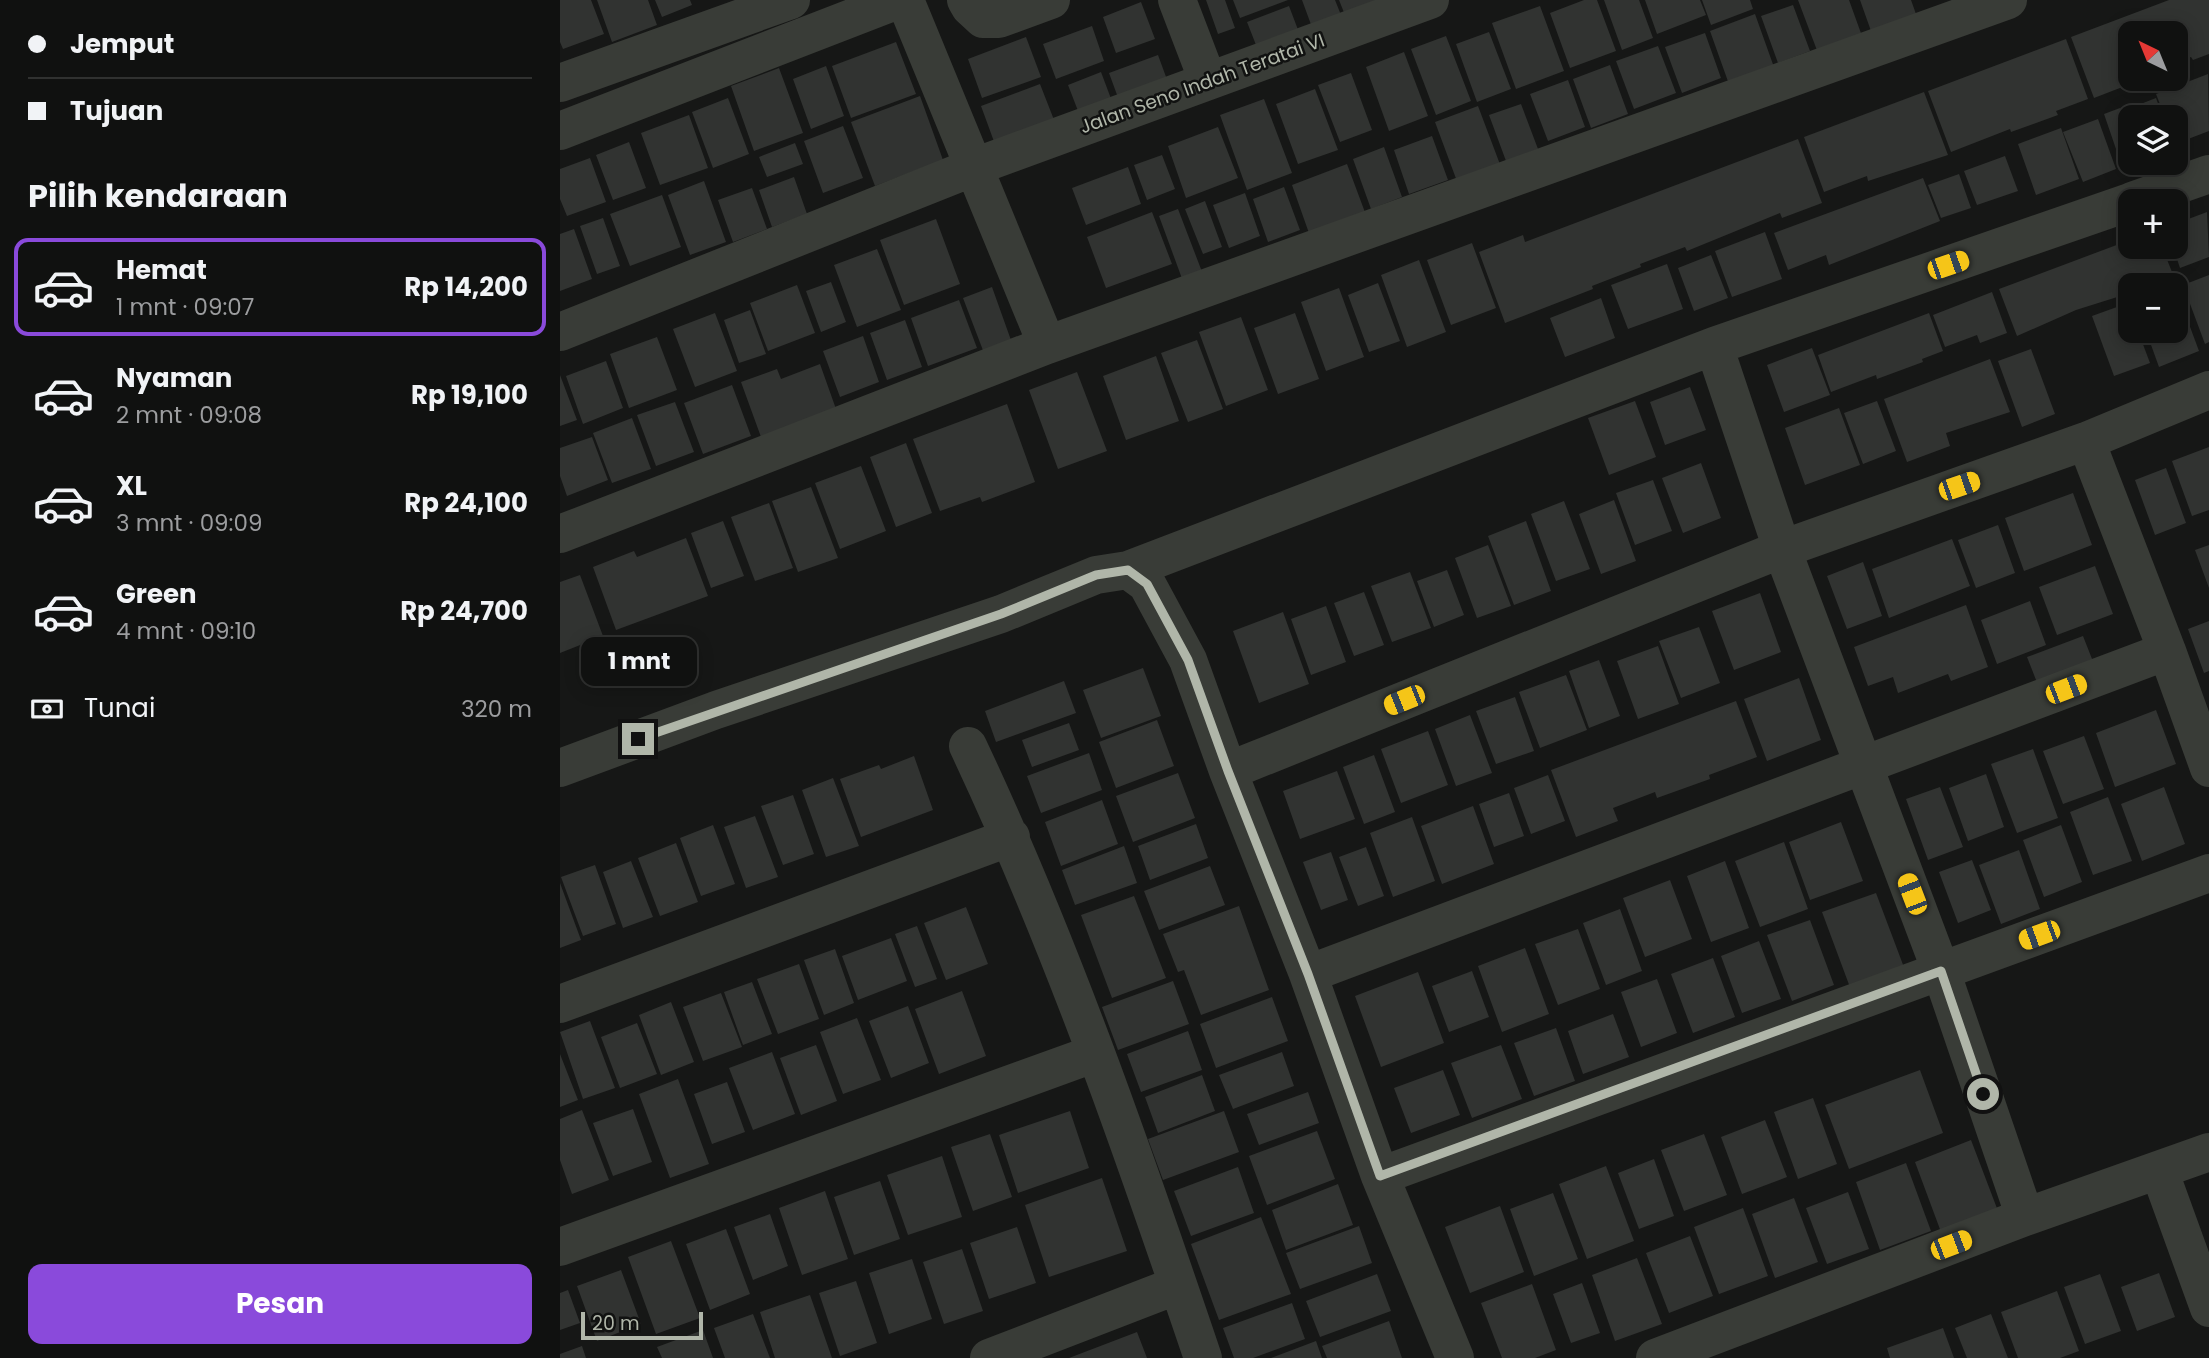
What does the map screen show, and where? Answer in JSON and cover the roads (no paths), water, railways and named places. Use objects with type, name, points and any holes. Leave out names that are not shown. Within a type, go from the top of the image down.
[{"type":"street","points":[[560,83],[791,0]]},
{"type":"street","points":[[560,131],[898,0]]},
{"type":"street","points":[[905,0],[1047,345]]},
{"type":"street","points":[[966,0],[983,19],[999,19],[1051,0]]},
{"type":"street","points":[[1177,0],[1208,81]]},
{"type":"street","name":"Jalan Seno Indah Teratai VI","points":[[560,332],[974,167],[1422,1]]},
{"type":"street","points":[[560,534],[1047,345],[1984,4]]},
{"type":"street","points":[[2167,189],[2209,174]]},
{"type":"street","points":[[560,768],[729,706],[1001,614],[1096,575],[1128,570],[1714,346],[2118,206]]},
{"type":"street","points":[[1714,346],[1782,549],[1941,971],[2025,1217]]},
{"type":"street","points":[[1228,771],[1782,549],[2086,441],[2209,390]]},
{"type":"street","points":[[2086,441],[2209,768]]},
{"type":"street","points":[[1128,570],[1147,584],[1188,660],[1228,771],[1308,974],[1380,1176],[1455,1358]]},
{"type":"street","points":[[1308,974],[2167,651]]},
{"type":"street","points":[[968,746],[1011,837],[1096,1053],[1203,1358]]},
{"type":"street","points":[[560,1004],[1011,837]]},
{"type":"street","points":[[1380,1176],[2209,873]]},
{"type":"street","points":[[560,1247],[1096,1053]]},
{"type":"street","points":[[1655,1358],[2025,1217],[2159,1170],[2206,1163]]},
{"type":"street","points":[[2159,1170],[2209,1308]]},
{"type":"street","points":[[989,1358],[1178,1285]]}]
